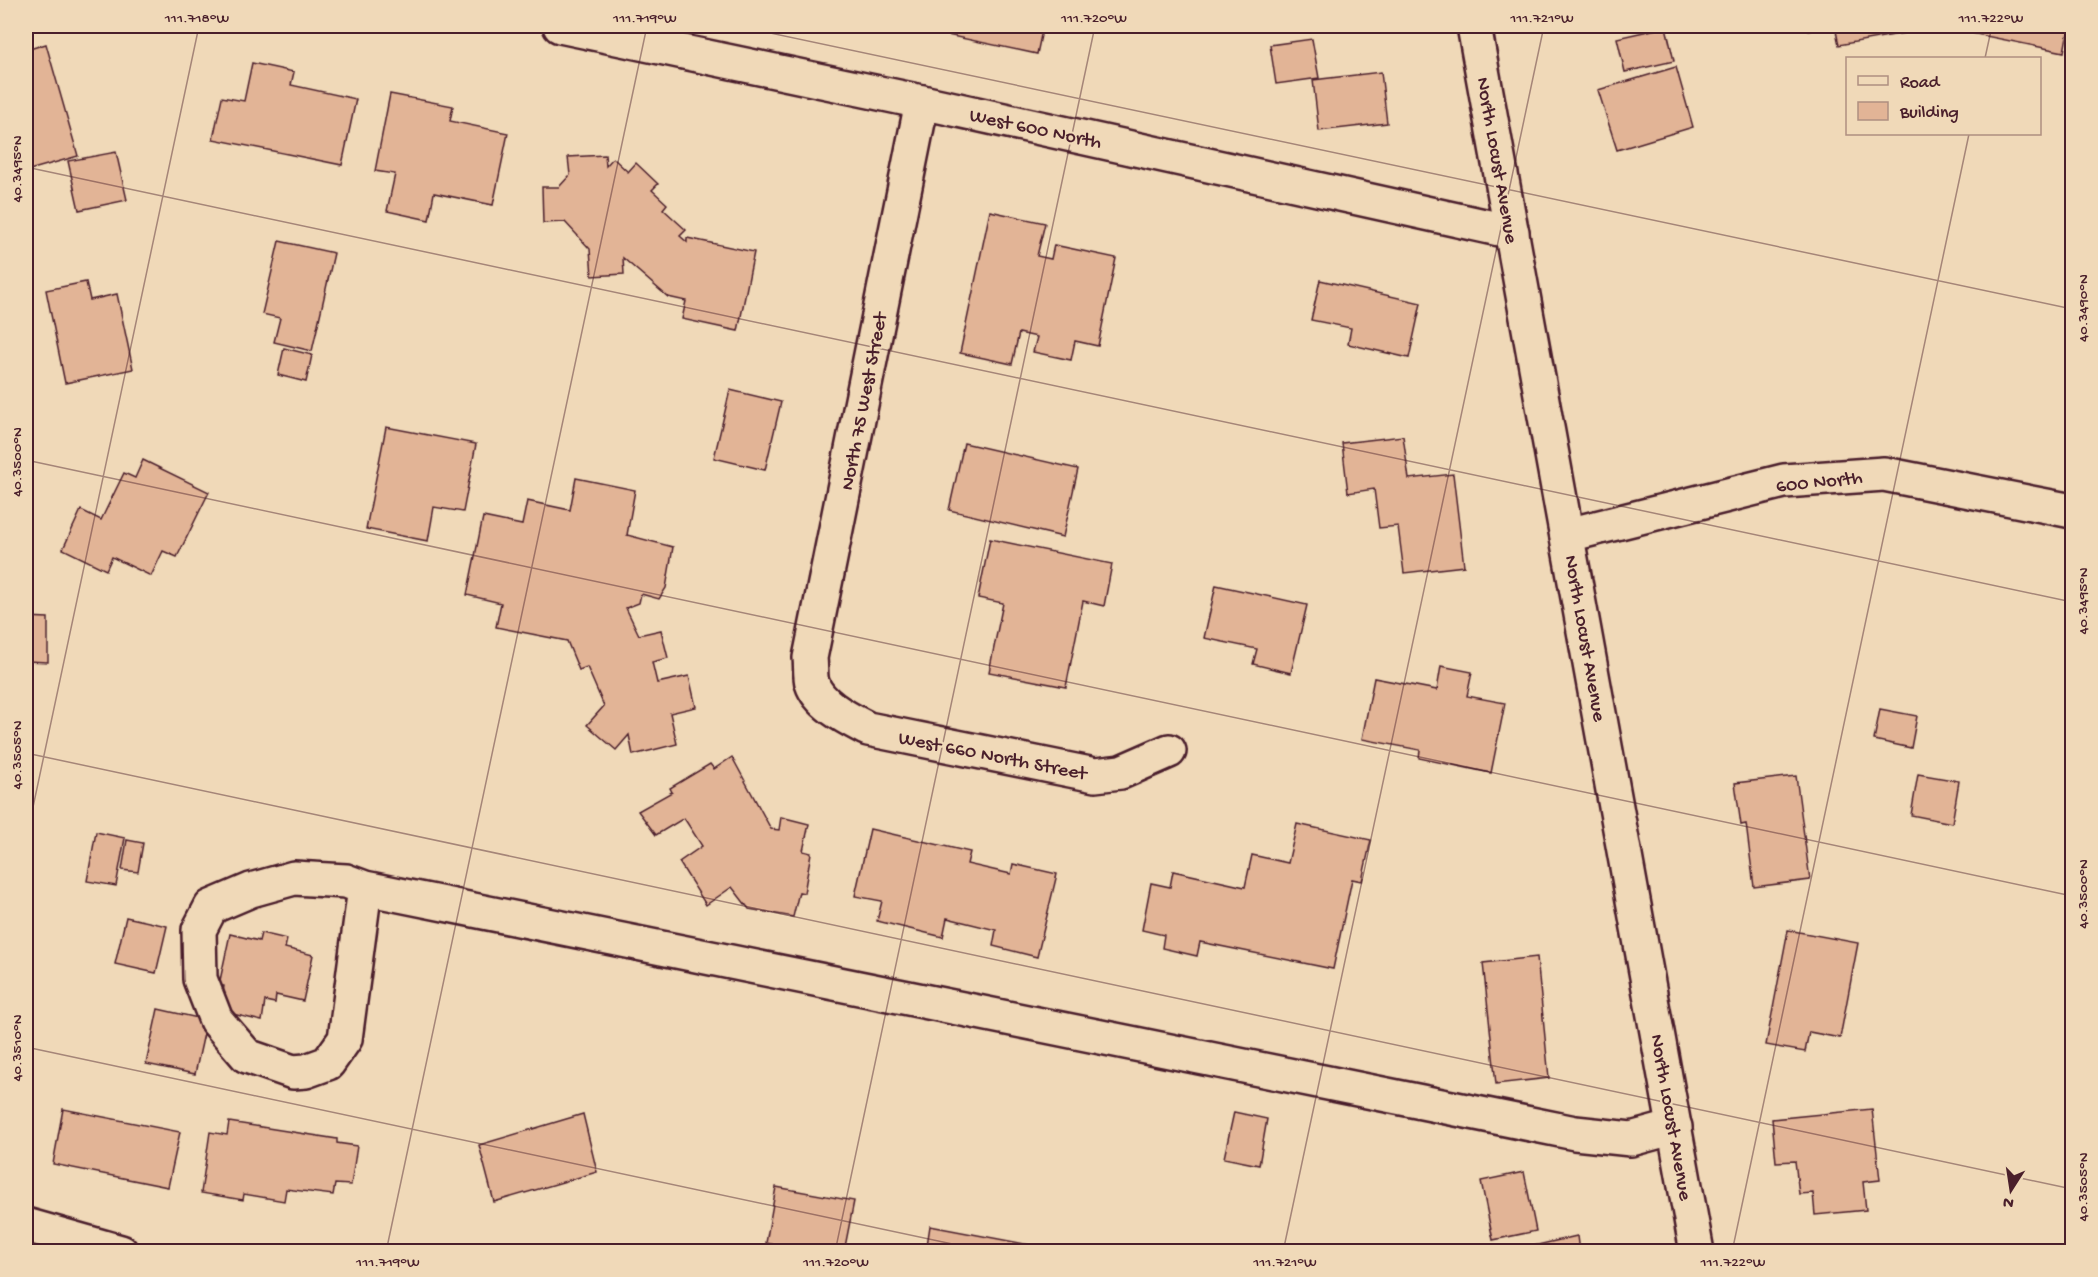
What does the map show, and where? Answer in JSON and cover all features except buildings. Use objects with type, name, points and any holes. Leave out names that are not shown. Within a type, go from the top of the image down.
[{"type":"street","name":"West 600 North","points":[[560,26],[922,102],[1512,232]]},
{"type":"street","name":"North Locust Avenue","points":[[1474,26],[1697,1251]]},
{"type":"street","name":"North 75 West Street","points":[[823,698],[812,683],[810,658],[922,102]]},
{"type":"street","name":"600 North","points":[[1568,535],[1784,481],[1884,474],[2073,511]]},
{"type":"street","name":"West 660 North Street","points":[[823,698],[844,716],[868,729],[1095,775],[1121,772],[1169,751]]},
{"type":"street","points":[[365,888],[345,1039],[328,1064],[306,1071],[293,1072],[247,1056],[216,1020],[200,979],[199,930],[211,907],[251,890],[294,878],[346,881],[365,888],[1575,1132],[1631,1139],[1675,1128]]},
{"type":"street","points":[[26,1225],[121,1251]]}]
